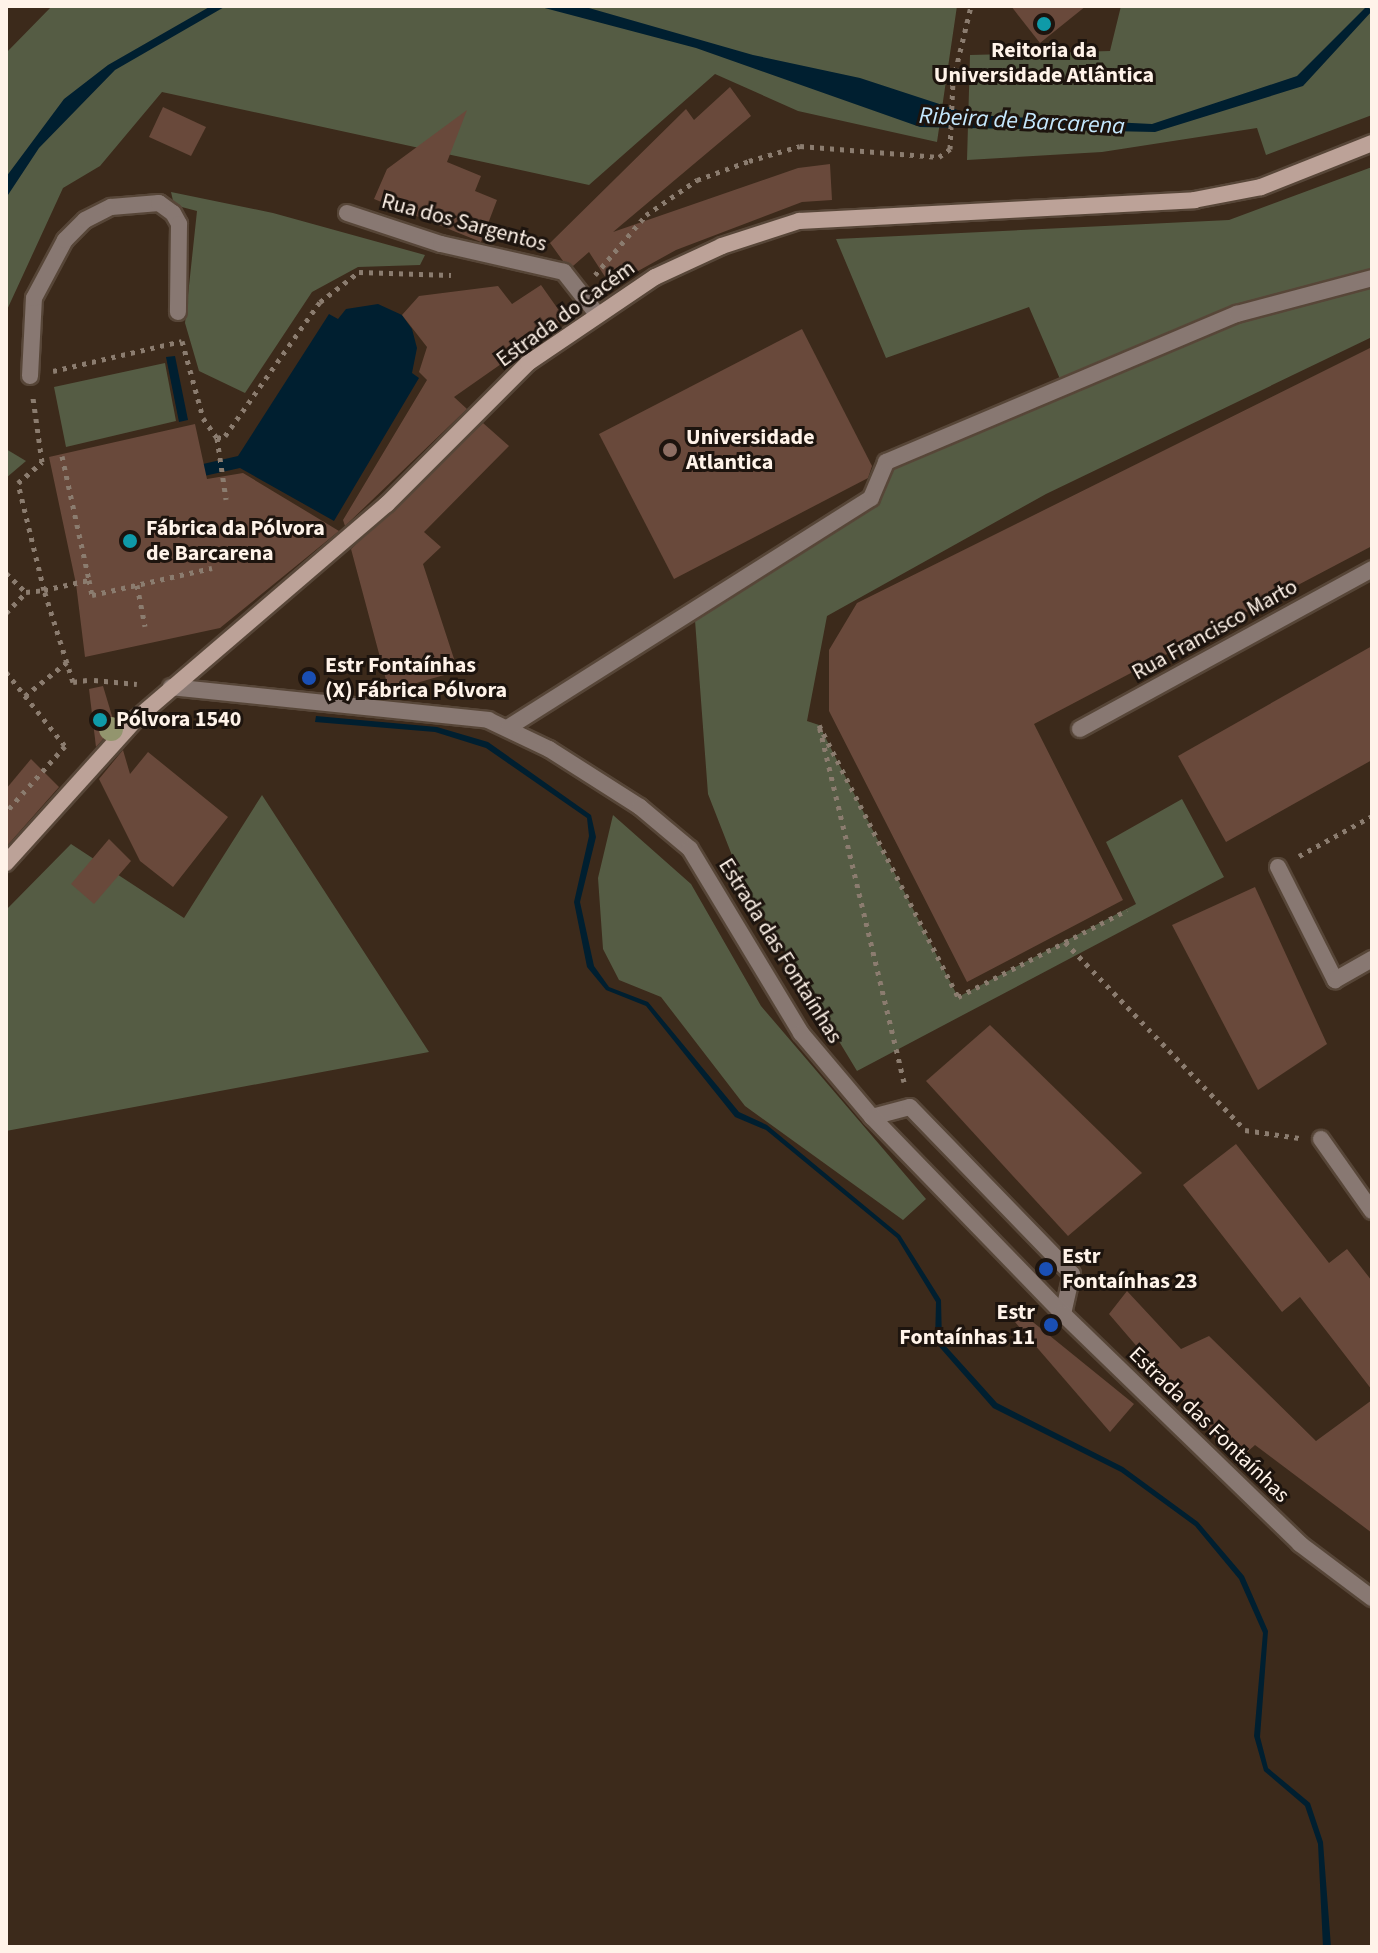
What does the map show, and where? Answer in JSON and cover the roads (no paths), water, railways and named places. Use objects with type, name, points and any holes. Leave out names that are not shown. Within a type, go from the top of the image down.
[{"type":"street","name":"Estrada do Cacém","points":[[6,863],[171,687],[387,504],[528,363],[655,277],[722,246],[799,221],[1194,200],[1261,187],[1372,143]]},
{"type":"street","points":[[30,376],[34,298],[65,240],[85,220],[111,207],[159,203],[173,213],[179,224],[178,312]]},
{"type":"street","name":"Rua dos Sargentos","points":[[347,213],[441,244],[564,272],[597,314]]},
{"type":"street","points":[[509,727],[871,498],[886,462],[1237,314],[1372,278]]},
{"type":"street","name":"Rua Francisco Marto","points":[[1080,729],[1372,569]]},
{"type":"street","name":"Estrada das Fontaínhas","points":[[171,687],[295,696],[488,720],[509,727],[640,807],[690,849],[801,1033],[872,1117],[1063,1314],[1300,1544],[1372,1598]]},
{"type":"street","points":[[1278,867],[1335,980],[1372,959]]},
{"type":"street","points":[[872,1117],[910,1107],[1072,1274],[1063,1314]]},
{"type":"street","points":[[1321,1139],[1372,1211]]},
{"type":"water","points":[[211,6],[226,6],[115,70],[39,148],[6,198],[6,177],[64,99],[108,65]]},
{"type":"water","name":"Ribeira de Barcarena","points":[[537,6],[582,6],[753,55],[860,78],[973,115],[1152,124],[1297,76],[1367,6],[1372,11],[1303,86],[1155,132],[920,127],[696,48]]},
{"type":"water","points":[[378,304],[402,315],[412,329],[417,348],[412,373],[419,378],[334,521],[240,468],[92,501],[89,490],[238,456],[329,314],[338,319],[346,309]]},
{"type":"water","points":[[175,356],[188,420],[179,422],[166,357]]},
{"type":"water","points":[[316,716],[437,727],[488,742],[591,815],[596,837],[580,902],[594,966],[609,987],[648,1002],[739,1112],[767,1125],[900,1235],[941,1300],[942,1342],[997,1403],[1123,1467],[1198,1522],[1244,1576],[1268,1631],[1260,1737],[1268,1768],[1310,1803],[1323,1842],[1331,1947],[1323,1947],[1318,1844],[1305,1806],[1264,1771],[1254,1736],[1263,1633],[1239,1579],[1195,1526],[1121,1472],[993,1408],[935,1342],[936,1302],[897,1238],[766,1130],[735,1117],[646,1006],[606,990],[587,967],[574,902],[589,836],[587,818],[486,748],[435,732],[315,722]]},
{"type":"place","name":"Reitoria da Universidade Atlântica","points":[[1044,24]]},
{"type":"place","name":"Universidade Atlantica","points":[[670,450]]},
{"type":"place","name":"Fábrica da Pólvora de Barcarena","points":[[130,541]]},
{"type":"place","name":"Estr Fontaínhas (X) Fábrica Pólvora","points":[[309,678]]},
{"type":"place","name":"Pólvora 1540","points":[[100,720]]},
{"type":"place","name":"Estr Fontaínhas 23","points":[[1046,1269]]},
{"type":"place","name":"Estr Fontaínhas 11","points":[[1051,1325]]}]
